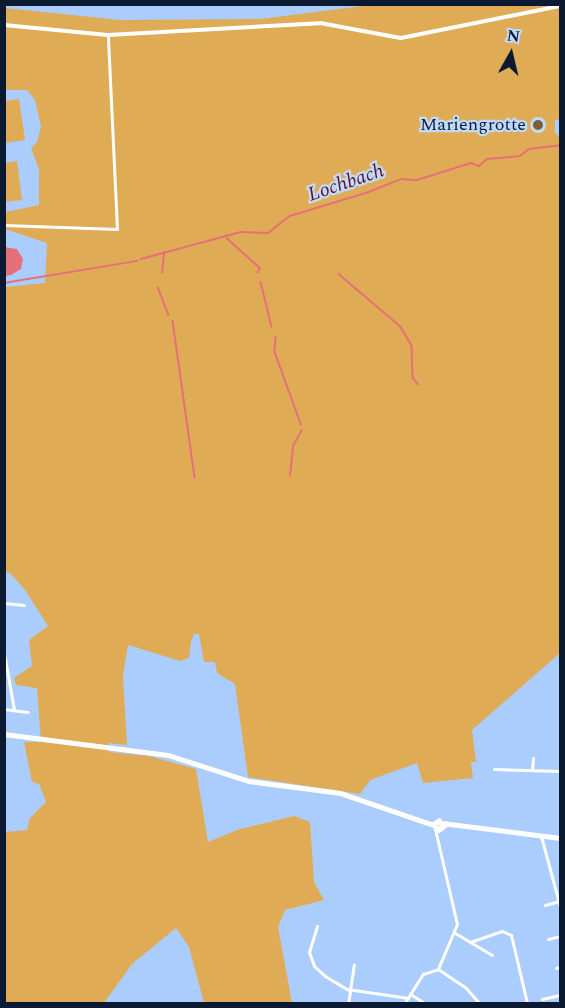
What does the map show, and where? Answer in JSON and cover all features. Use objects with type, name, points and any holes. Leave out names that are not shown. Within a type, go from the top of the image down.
[{"type":"main road","points":[[4,734],[168,755],[249,781],[331,791],[438,826],[449,823],[561,838]]},
{"type":"street","points":[[4,25],[108,35],[320,23],[401,38],[561,6]]},
{"type":"street","points":[[4,225],[117,229],[108,35]]},
{"type":"street","points":[[4,603],[24,605]]},
{"type":"street","points":[[4,653],[14,710]]},
{"type":"street","points":[[4,709],[28,712]]},
{"type":"street","points":[[532,770],[533,758]]},
{"type":"street","points":[[494,769],[561,771]]},
{"type":"street","points":[[404,1004],[423,974],[438,969],[455,933],[457,916],[437,843],[438,826]]},
{"type":"street","points":[[541,834],[561,907]]},
{"type":"street","points":[[545,905],[559,901]]},
{"type":"street","points":[[317,926],[309,948],[311,961],[325,976],[351,990],[409,996],[426,1004]]},
{"type":"street","points":[[470,942],[502,931],[511,935],[527,1003]]},
{"type":"street","points":[[455,933],[492,955]]},
{"type":"street","points":[[548,939],[561,936]]},
{"type":"street","points":[[348,1004],[354,964]]},
{"type":"street","points":[[438,969],[459,982],[480,1004]]},
{"type":"street","points":[[542,999],[561,995]]},
{"type":"shaded area","points":[[378,4],[560,5],[560,119],[555,120],[555,133],[560,137],[560,653],[472,730],[476,762],[471,762],[473,778],[423,783],[417,763],[370,780],[360,794],[248,777],[235,684],[217,673],[215,662],[204,662],[199,634],[194,634],[189,658],[180,661],[128,645],[123,676],[127,745],[108,743],[109,752],[149,756],[196,769],[208,842],[237,830],[294,816],[310,822],[314,882],[324,900],[285,910],[278,927],[292,1003],[204,1003],[189,947],[176,928],[132,964],[104,1003],[5,1003],[5,832],[27,830],[30,818],[46,802],[39,784],[32,782],[24,742],[41,742],[37,688],[16,685],[14,678],[32,666],[29,640],[48,626],[25,590],[10,573],[5,572],[5,287],[45,283],[47,243],[5,229],[5,212],[39,205],[39,169],[31,148],[37,142],[41,127],[35,100],[27,90],[5,90],[5,8],[120,20],[260,19]]},
{"type":"shaded area","points":[[19,99],[25,140],[5,143],[5,101]]},
{"type":"shaded area","points":[[17,161],[22,200],[5,202],[5,163]]},
{"type":"shaded area","points":[[4,247],[17,249],[23,259],[21,269],[5,276]]},
{"type":"waterway","name":"Lochbach","points":[[141,259],[241,232],[268,233],[290,216],[369,192],[401,179],[417,180],[471,163],[479,166],[487,159],[520,156],[529,149],[560,145]]},
{"type":"waterway","points":[[227,238],[260,268],[258,273]]},
{"type":"waterway","points":[[162,273],[164,253]]},
{"type":"waterway","name":"Lochbach","points":[[4,283],[137,261]]},
{"type":"waterway","points":[[339,274],[401,327],[412,346],[413,378],[418,384]]},
{"type":"waterway","points":[[261,282],[272,327]]},
{"type":"waterway","points":[[158,287],[169,315]]},
{"type":"waterway","points":[[173,321],[195,477]]},
{"type":"waterway","points":[[276,337],[275,352],[301,424]]},
{"type":"waterway","points":[[290,476],[293,446],[302,430]]},
{"type":"place","name":"Mariengrotte","points":[[538,125]]}]
